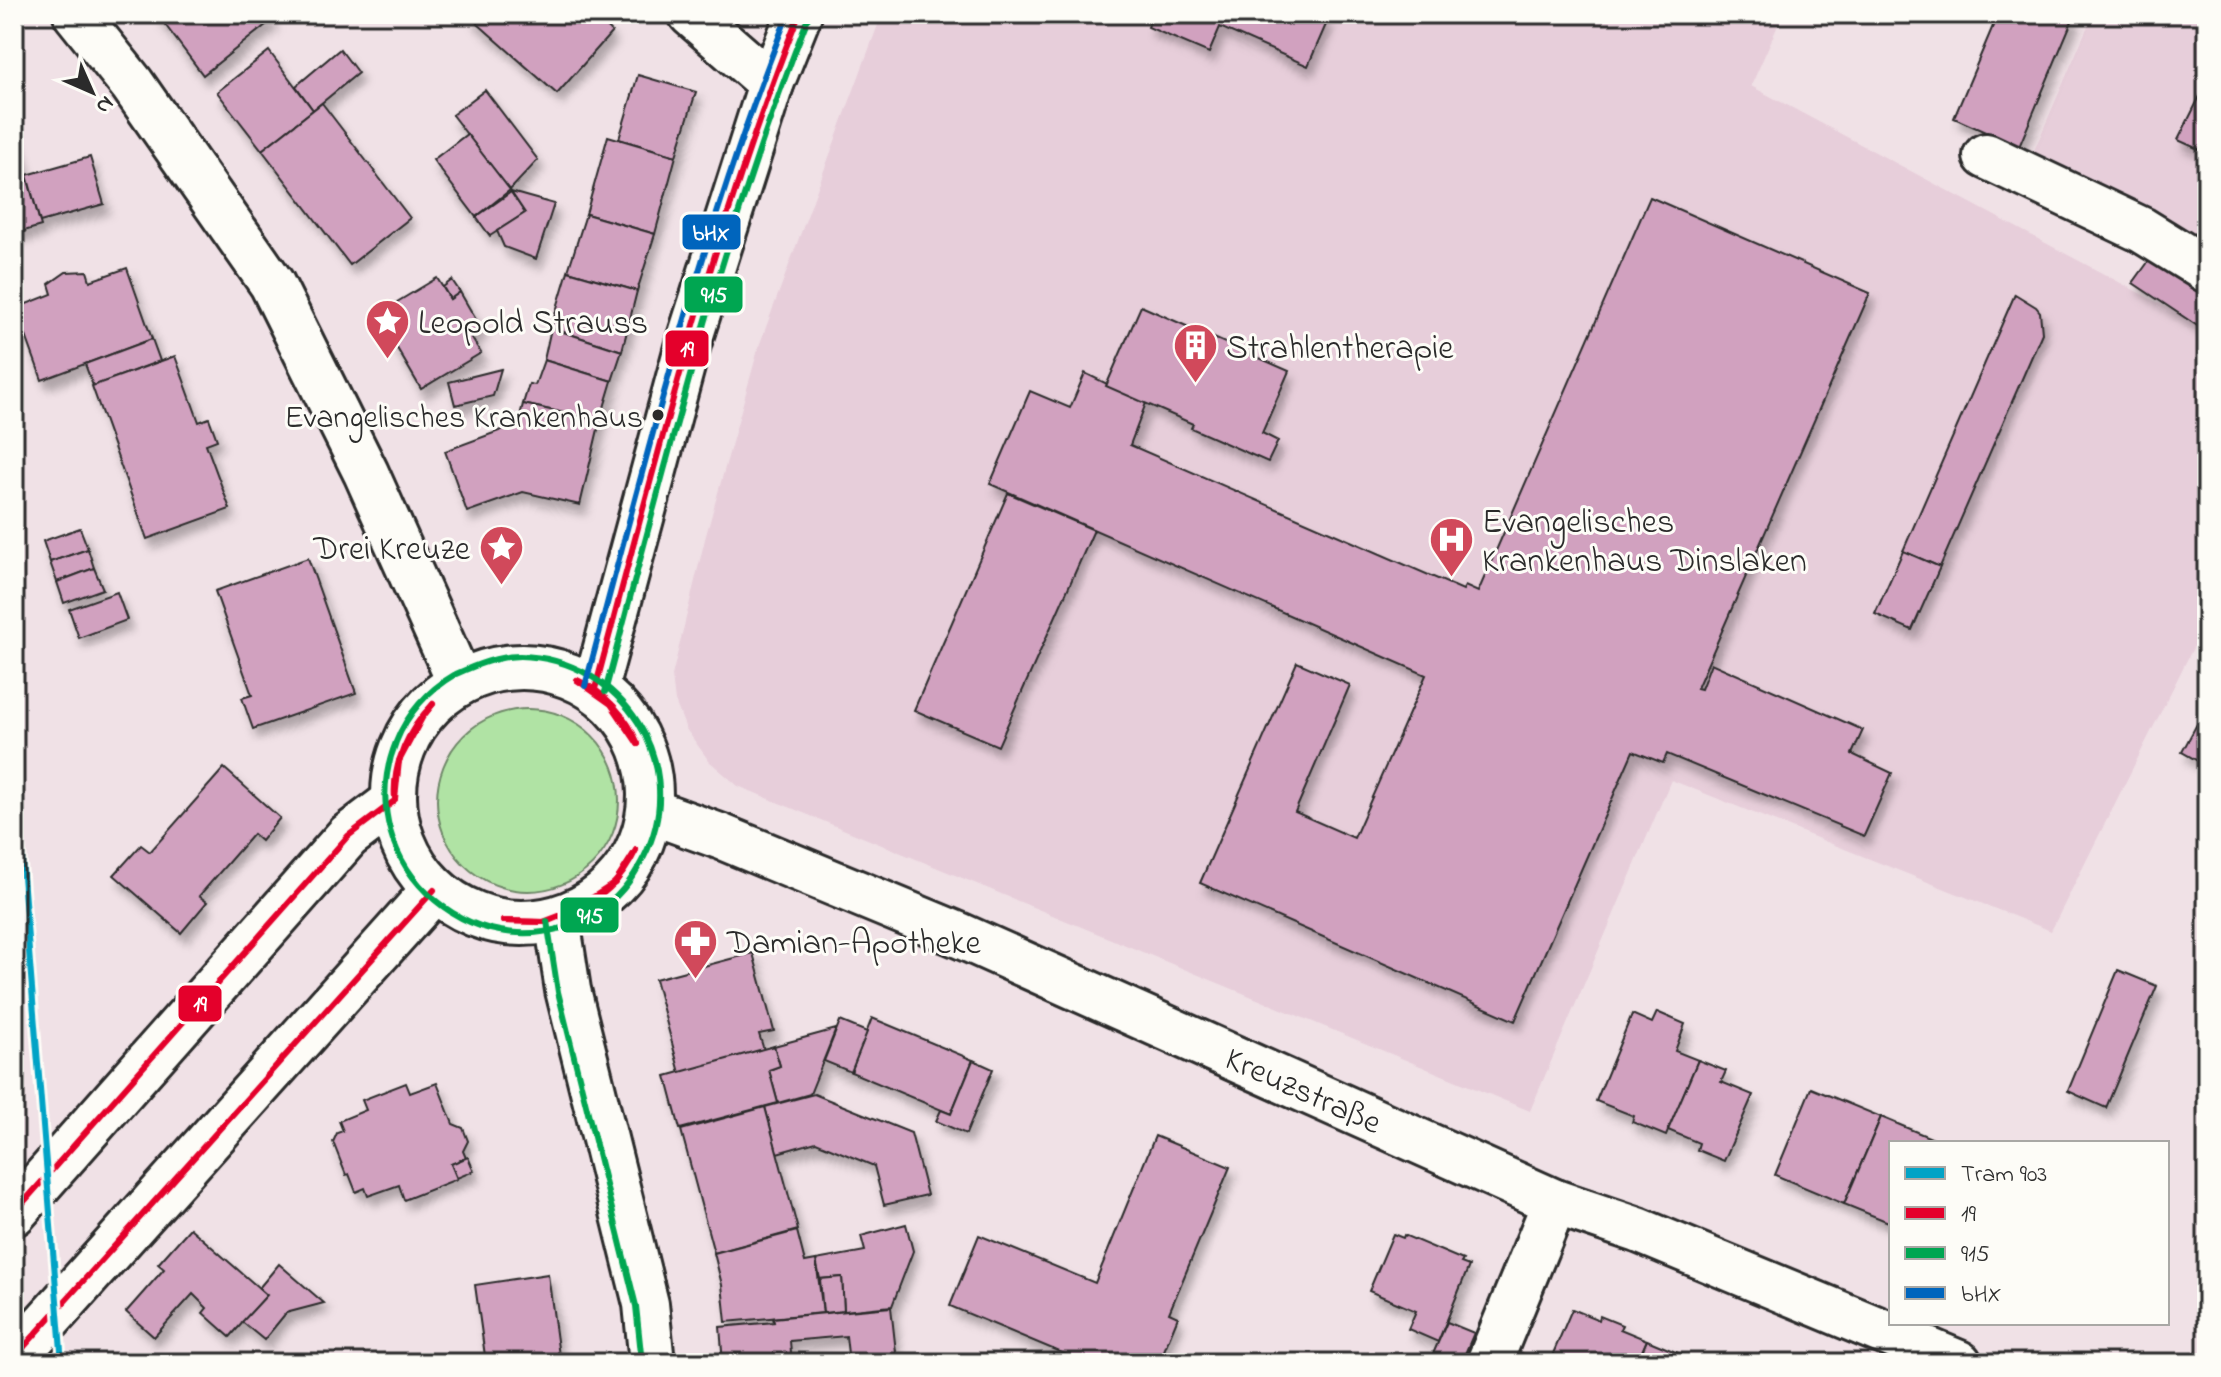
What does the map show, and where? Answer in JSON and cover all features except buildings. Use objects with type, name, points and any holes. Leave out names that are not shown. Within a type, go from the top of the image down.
[{"type":"street","points":[[76,14],[132,84],[272,284],[366,473],[460,683]]},
{"type":"street","points":[[691,14],[771,84]]},
{"type":"street","points":[[595,689],[688,344],[771,84],[799,14]]},
{"type":"street","points":[[1986,156],[2142,230],[2207,270]]},
{"type":"street","points":[[514,667],[570,676],[595,689],[616,707],[633,730],[645,755],[650,782],[650,811],[640,847],[620,878],[592,904],[557,919],[514,924],[471,914],[434,890],[405,850],[393,802],[397,766],[410,733],[432,704],[460,683],[487,672],[514,667]]},
{"type":"street","points":[[14,1213],[348,836],[393,802]]},
{"type":"street","name":"Kreuzstraße","points":[[650,811],[722,837],[959,935],[1555,1202],[1638,1230],[1959,1363]]},
{"type":"street","points":[[14,1358],[434,890]]},
{"type":"street","points":[[557,919],[568,990],[646,1304],[652,1363]]},
{"type":"street","points":[[1489,1363],[1555,1202]]},
{"type":"shaded area","name":"Evangelisches Krankenhaus Dinslaken","points":[[882,14],[1783,14],[1751,86],[2207,329],[2207,620],[2051,931],[1671,780],[1530,1111],[738,786],[709,761],[686,729],[675,701],[672,676],[705,539],[759,346]]},
{"type":"shaded area","points":[[2093,14],[2207,14],[2207,239],[2030,160]]},
{"type":"green space","points":[[528,709],[563,716],[592,736],[612,765],[619,800],[612,835],[592,864],[563,884],[528,891],[493,884],[464,864],[444,835],[437,800],[444,765],[464,736],[493,716]]},
{"type":"tram line","name":"903","points":[[14,764],[62,1363]]},
{"type":"transit line","name":"bHX","points":[[585,686],[702,263],[728,179],[788,14]]},
{"type":"transit line","name":"19","points":[[595,689],[712,264],[799,14]]},
{"type":"transit line","name":"915","points":[[605,692],[722,267],[748,183],[808,18]]},
{"type":"transit line","name":"915","points":[[454,675],[419,704],[396,742],[386,788],[390,831],[408,869],[435,900],[470,922],[510,933],[554,930],[597,912],[625,888],[635,873],[656,822],[659,787],[653,754],[638,723],[617,696],[589,675],[557,661],[512,656],[456,674]]},
{"type":"transit line","name":"19","points":[[577,680],[614,706],[638,744]]},
{"type":"transit line","name":"19","points":[[577,680],[611,704],[638,744]]},
{"type":"transit line","name":"19","points":[[395,799],[396,773],[404,747],[433,704]]},
{"type":"transit line","name":"19","points":[[395,799],[399,761],[433,704]]},
{"type":"transit line","name":"19","points":[[14,1213],[348,836],[393,802]]},
{"type":"transit line","name":"19","points":[[572,911],[615,883],[636,850]]},
{"type":"transit line","name":"19","points":[[572,911],[610,888],[636,850]]},
{"type":"transit line","name":"19","points":[[14,1358],[434,890]]},
{"type":"transit line","name":"19","points":[[503,921],[543,922],[572,911]]},
{"type":"transit line","name":"19","points":[[503,921],[546,922],[572,911]]},
{"type":"transit line","name":"915","points":[[547,921],[558,992],[636,1306],[642,1363]]},
{"type":"place","name":"Leopold Strauss","points":[[387,360]]},
{"type":"place","name":"Strahlentherapie","points":[[1195,385]]},
{"type":"place","name":"Evangelisches Krankenhaus","points":[[658,415]]},
{"type":"place","name":"Evangelisches Krankenhaus Dinslaken","points":[[1451,579]]},
{"type":"place","name":"Drei Kreuze","points":[[501,586]]},
{"type":"place","name":"Damian-Apotheke","points":[[696,980]]}]
